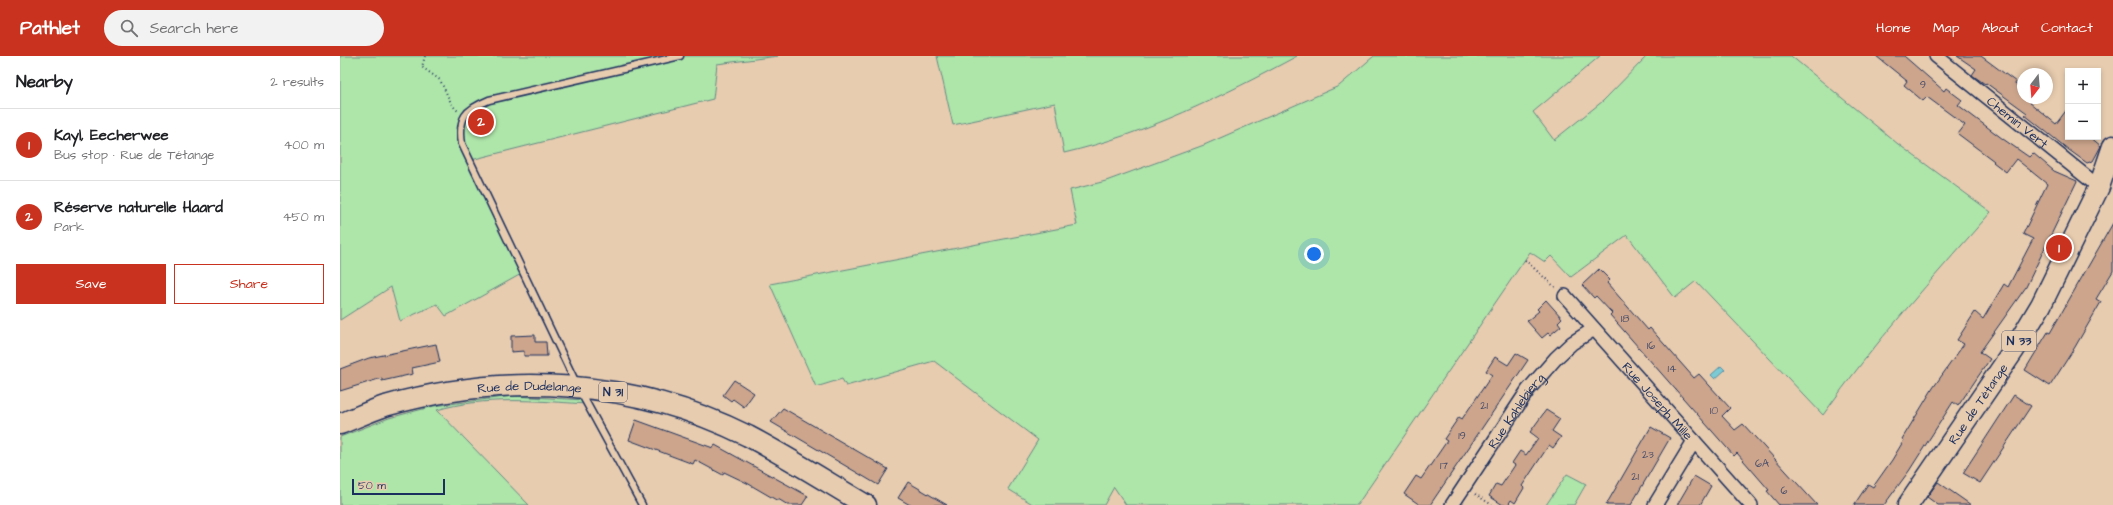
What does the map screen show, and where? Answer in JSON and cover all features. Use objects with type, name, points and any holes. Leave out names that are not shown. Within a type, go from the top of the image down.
[{"type":"main road","name":"Rue de Tétange","points":[[1908,505],[2014,350],[2033,318],[2111,160]]},
{"type":"main road","name":"Rue de Dudelange","points":[[340,424],[384,407],[464,389],[519,384],[577,386],[632,395],[702,416],[748,436],[866,505]]},
{"type":"street","name":"Chemin Vert","points":[[1936,56],[2099,187]]},
{"type":"street","name":"Rue Joseph Mille","points":[[1565,296],[1751,505]]},
{"type":"street","name":"Rue Kahlebierg","points":[[1452,505],[1528,390],[1556,358],[1572,343],[1594,329]]},
{"type":"street","points":[[1655,505],[1694,441]]},
{"type":"lane","points":[[642,505],[577,386],[462,144],[460,130],[463,116],[474,106],[489,100],[680,56]]},
{"type":"path","points":[[425,56],[422,67],[440,80],[452,105],[463,116]]},
{"type":"path","points":[[1525,260],[1565,296]]},
{"type":"path","points":[[1464,486],[1492,505]]},
{"type":"green space","points":[[340,56],[778,56],[717,64],[713,99],[471,160],[523,273],[446,316],[437,304],[400,321],[391,287],[340,320]]},
{"type":"green space","points":[[937,56],[1297,56],[1212,99],[1154,125],[1095,145],[1064,153],[1055,103],[953,125]]},
{"type":"green space","points":[[1374,56],[1600,56],[1533,112],[1554,140],[1603,101],[1647,56],[1791,56],[1898,144],[1991,212],[1883,337],[1842,388],[1823,415],[1696,281],[1675,298],[1627,235],[1571,277],[1551,256],[1545,262],[1530,252],[1357,505],[1126,505],[1114,487],[1104,505],[1034,505],[1008,489],[1038,440],[934,361],[846,386],[842,379],[816,387],[770,284],[1077,225],[1070,190],[1106,181],[1204,145],[1339,86]]},
{"type":"green space","points":[[512,396],[585,400],[586,404],[530,401],[492,401],[437,410],[529,505],[340,505],[340,437],[389,418],[434,406]]},
{"type":"green space","points":[[1567,474],[1586,484],[1574,505],[1546,505]]},
{"type":"water","points":[[1721,366],[1725,370],[1715,379],[1711,375]]},
{"type":"building","points":[[1876,56],[1904,56],[1944,91],[1946,88],[1962,100],[1958,105],[2003,139],[2029,157],[2033,153],[2054,171],[2077,181],[2026,287],[1980,352],[1990,359],[1958,406],[1953,402],[1909,471],[1884,505],[1854,505],[1868,484],[1873,487],[1892,460],[1904,440],[1902,439],[1933,388],[1964,344],[1957,340],[1975,312],[1983,319],[2004,284],[2008,287],[2033,239],[2023,234],[2047,184],[2016,159],[2006,172],[1958,134],[1965,125],[1927,97],[1923,101],[1904,85],[1907,81]]},
{"type":"building","points":[[1957,56],[1981,56],[2016,82],[2017,104],[2031,104],[2056,124],[2065,112],[2065,140],[2094,140],[2101,146],[2093,161],[2087,163],[2025,115],[2027,113],[1986,83],[1985,84],[1972,75],[1976,69]]},
{"type":"building","points":[[2113,223],[2113,271],[2096,299],[2101,302],[2050,386],[2025,370],[2048,332],[2050,333]]},
{"type":"building","points":[[1599,269],[1610,280],[1607,283],[1648,330],[1650,328],[1694,378],[1699,374],[1730,408],[1722,416],[1735,430],[1743,424],[1817,505],[1779,505],[1767,491],[1769,490],[1737,453],[1734,456],[1610,315],[1612,313],[1596,296],[1594,298],[1582,285]]},
{"type":"building","points":[[1546,300],[1562,318],[1558,322],[1561,326],[1550,335],[1548,333],[1542,338],[1527,321],[1539,311],[1537,309]]},
{"type":"building","points":[[535,335],[535,342],[546,342],[547,356],[524,356],[524,351],[511,352],[511,336]]},
{"type":"building","points":[[436,344],[440,362],[412,368],[413,374],[382,381],[382,378],[340,391],[340,369],[369,358]]},
{"type":"building","points":[[1516,353],[1528,360],[1430,505],[1420,505],[1404,494],[1416,476],[1421,479],[1447,441],[1444,439],[1459,417],[1462,419],[1492,375],[1486,371],[1495,357],[1508,365]]},
{"type":"building","points":[[734,380],[754,393],[744,407],[733,399],[731,401],[723,395]]},
{"type":"building","points":[[2014,395],[2031,406],[1980,483],[1963,473]]},
{"type":"building","points":[[783,408],[888,469],[878,485],[771,422]]},
{"type":"building","points":[[1546,410],[1560,419],[1552,431],[1561,437],[1553,448],[1549,445],[1522,486],[1524,488],[1515,503],[1511,500],[1508,505],[1503,505],[1489,496],[1496,484],[1501,486],[1515,465],[1512,463],[1520,451],[1526,455],[1538,438],[1530,432]]},
{"type":"building","points":[[636,420],[713,448],[715,445],[808,496],[802,505],[788,505],[778,499],[778,501],[747,483],[724,472],[723,475],[695,460],[693,464],[629,440]]},
{"type":"building","points":[[1651,427],[1670,438],[1631,505],[1606,505]]},
{"type":"building","points":[[1694,476],[1711,486],[1700,505],[1677,505]]},
{"type":"building","points":[[908,482],[947,505],[910,505],[898,498]]},
{"type":"building","points":[[1938,482],[1971,505],[1938,505],[1927,497]]},
{"type":"place","name":"Réserve naturelle Haard","points":[[481,122]]},
{"type":"place","name":"Kayl, Eecherwee","points":[[2059,248]]}]
